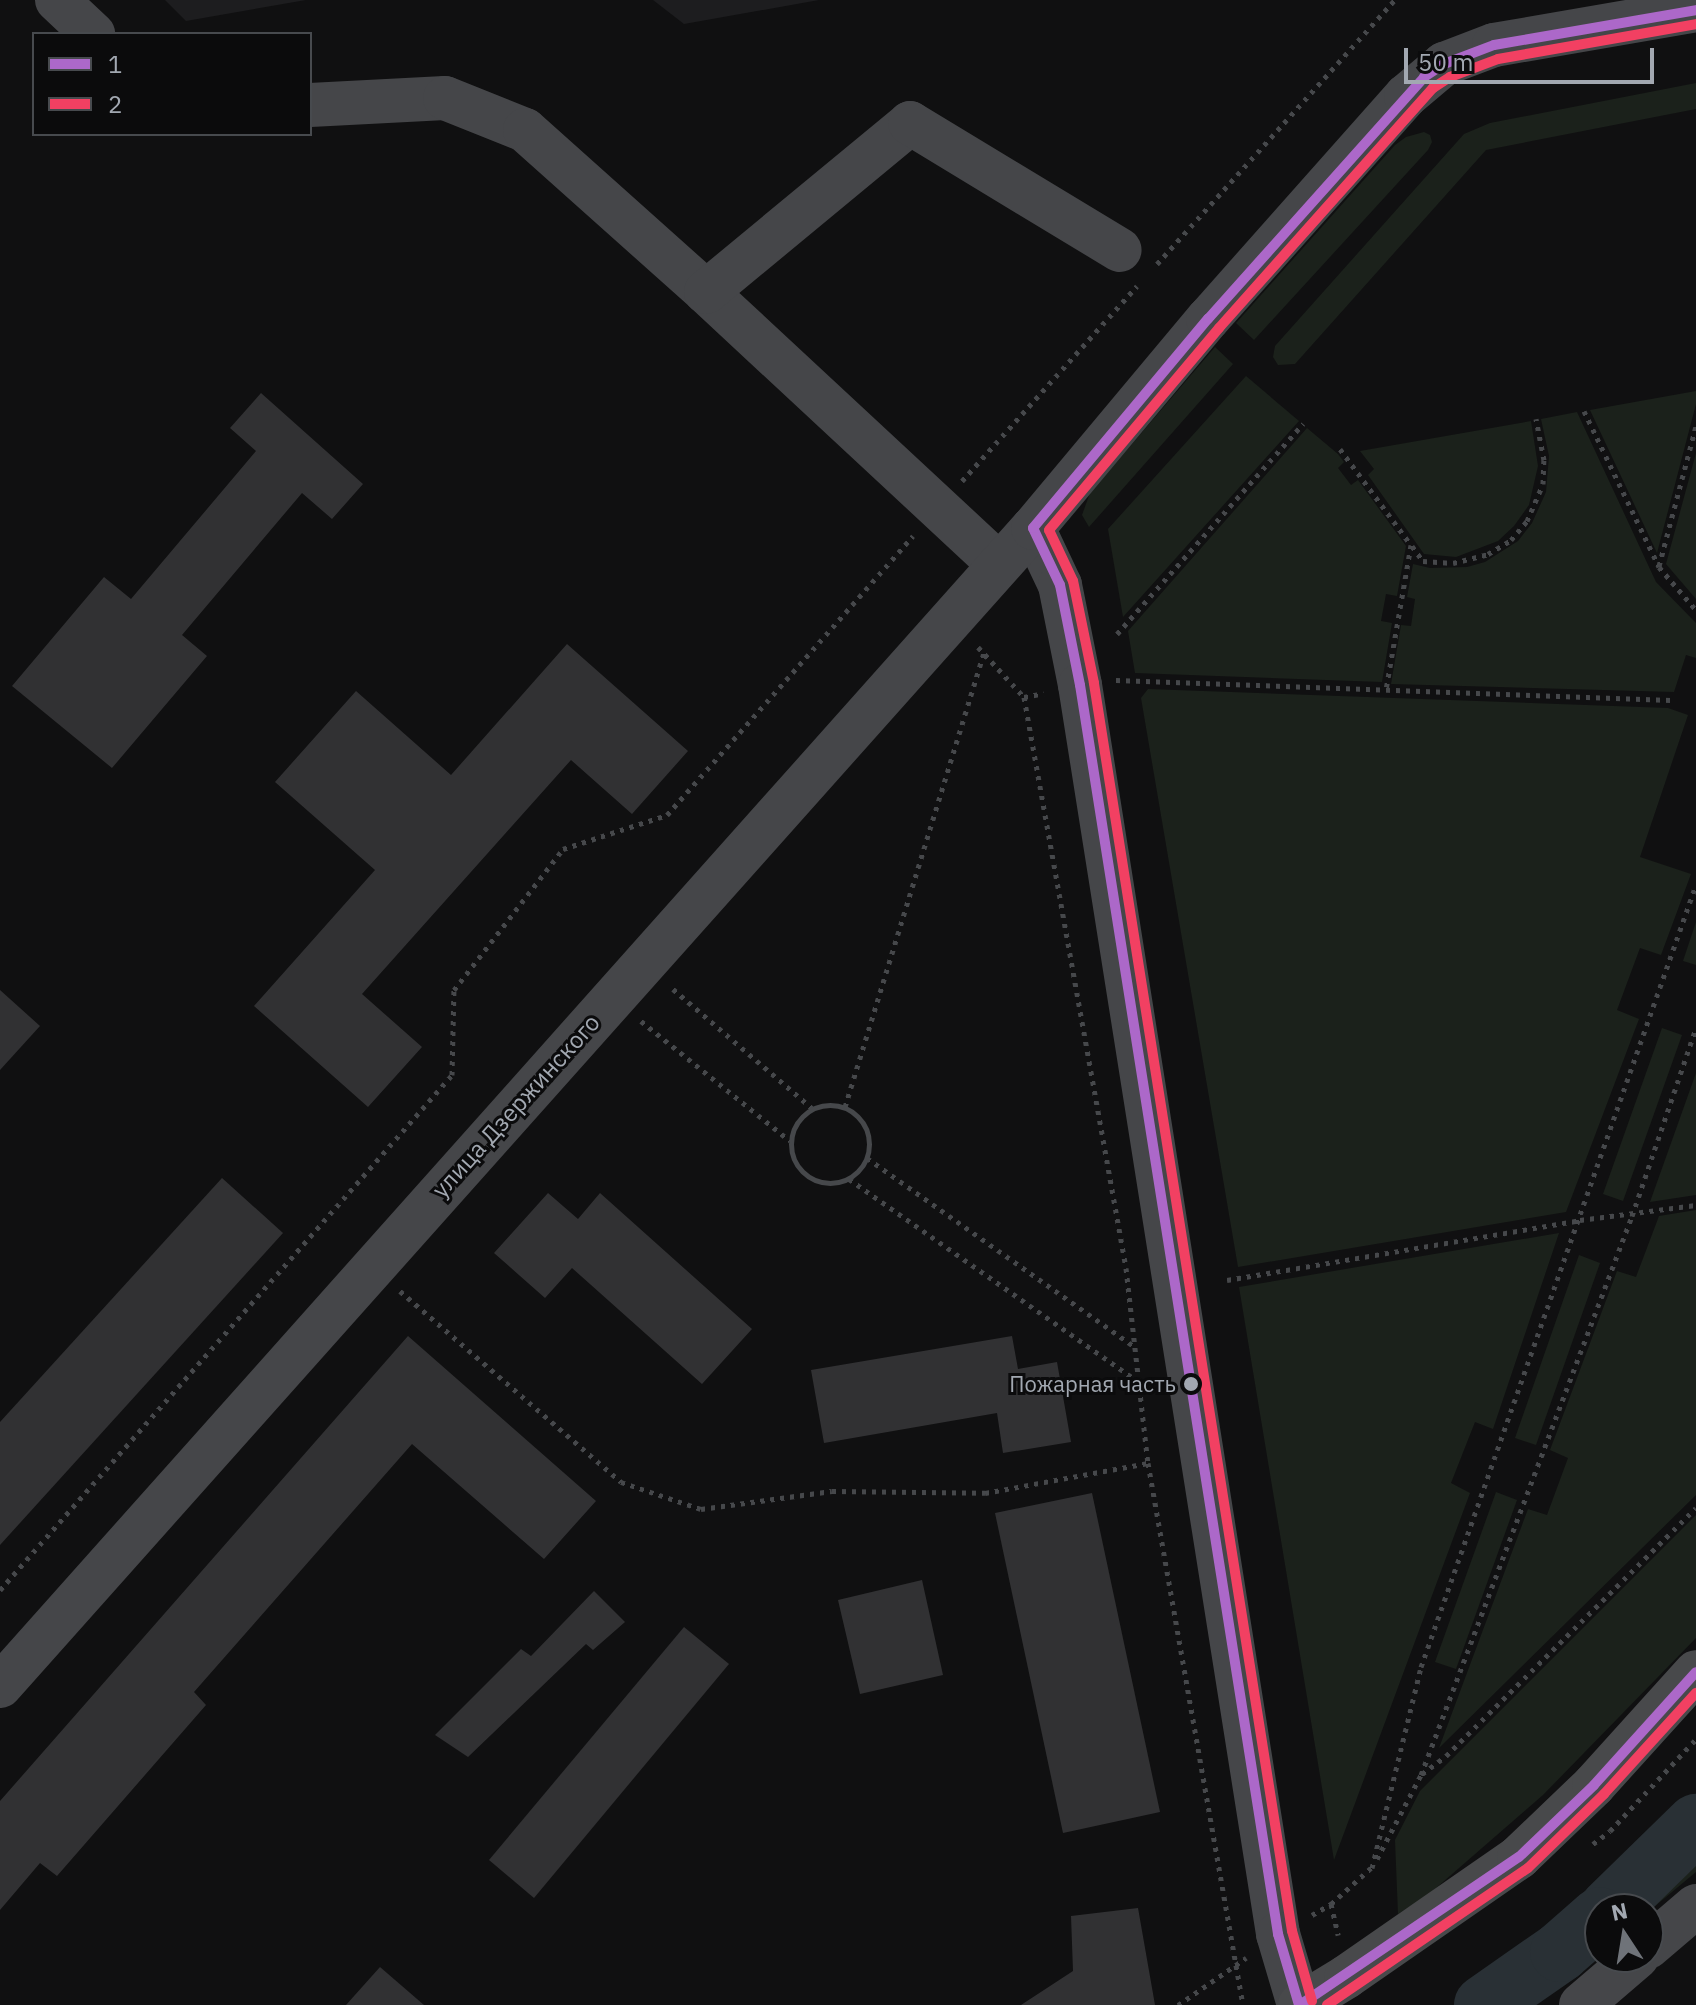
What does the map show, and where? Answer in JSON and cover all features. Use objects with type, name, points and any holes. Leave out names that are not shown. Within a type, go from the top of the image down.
[{"type":"main road","points":[[1300,2005],[1346,1977],[1519,1857],[1594,1785],[1696,1672]]},
{"type":"street","points":[[57,0],[91,32]]},
{"type":"street","name":"улица Дзержинского","points":[[0,1686],[1033,528],[1208,319],[1424,77],[1444,64],[1494,45],[1696,10]]},
{"type":"street","points":[[312,105],[445,98],[525,130],[706,292],[999,564]]},
{"type":"street","points":[[706,292],[910,123],[1137,268]]},
{"type":"street","points":[[1033,528],[1060,585],[1080,685],[1278,1934],[1300,2005]]},
{"type":"street","points":[[1664,1933],[1696,1906]]},
{"type":"street","points":[[1581,2005],[1618,1973]]},
{"type":"path","points":[[0,1590],[452,1075],[454,990],[563,849],[667,815],[938,507],[1137,268],[1395,0]]},
{"type":"path","points":[[1584,411],[1659,567],[1696,610]]},
{"type":"path","points":[[1340,449],[1423,561],[1453,563],[1488,554],[1511,540],[1527,521],[1543,484],[1544,460],[1536,419]]},
{"type":"path","points":[[1117,634],[1303,424]]},
{"type":"path","points":[[1659,567],[1696,426]]},
{"type":"path","points":[[1386,689],[1411,545]]},
{"type":"path","points":[[969,636],[1024,697],[1126,1268],[1148,1463],[1243,2005]]},
{"type":"path","points":[[845,1107],[984,653]]},
{"type":"path","points":[[1080,685],[1125,679],[1671,700]]},
{"type":"path","points":[[1372,1868],[1421,1667],[1696,885]]},
{"type":"path","points":[[669,985],[812,1108]]},
{"type":"path","points":[[639,1019],[790,1141]]},
{"type":"path","points":[[1331,1904],[1372,1868],[1421,1775],[1632,1216],[1696,1028]]},
{"type":"path","points":[[828,1104],[845,1107],[861,1119],[869,1138],[867,1158],[849,1179],[829,1184],[808,1178],[794,1162],[790,1141],[796,1121],[812,1108],[828,1104]]},
{"type":"path","points":[[867,1158],[1134,1346]]},
{"type":"path","points":[[849,1179],[1138,1381]]},
{"type":"path","points":[[1227,1280],[1580,1220],[1632,1216],[1696,1205]]},
{"type":"path","points":[[389,1282],[621,1482],[701,1509],[832,1491],[985,1493],[1148,1463]]},
{"type":"path","points":[[1421,1775],[1446,1756],[1696,1508]]},
{"type":"shaded area","points":[[165,0],[306,0],[186,21]]},
{"type":"shaded area","points":[[653,0],[819,0],[684,24]]},
{"type":"shaded area","points":[[1696,83],[1696,109],[1486,150],[1295,364],[1278,365],[1273,357],[1275,346],[1464,134],[1490,123]]},
{"type":"shaded area","points":[[1424,132],[1430,135],[1432,142],[1428,150],[1254,340],[1236,323],[1395,145],[1406,137]]},
{"type":"shaded area","points":[[1215,347],[1233,364],[1089,527],[1082,515],[1090,493]]},
{"type":"shaded area","points":[[1246,376],[1299,421],[1123,617],[1108,529]]},
{"type":"shaded area","points":[[1696,391],[1696,404],[1657,553],[1590,410]]},
{"type":"shaded area","points":[[1577,412],[1656,582],[1696,623],[1696,658],[1686,655],[1674,692],[1391,684],[1401,625],[1411,626],[1415,599],[1407,597],[1413,564],[1430,568],[1467,567],[1485,562],[1518,541],[1532,523],[1546,492],[1549,456],[1541,419]]},
{"type":"shaded area","points":[[1531,421],[1538,466],[1529,505],[1498,541],[1456,557],[1424,554],[1368,475],[1374,469],[1360,451]]},
{"type":"shaded area","points":[[1307,428],[1338,454],[1344,462],[1338,468],[1351,485],[1358,480],[1406,546],[1397,596],[1386,594],[1381,621],[1392,623],[1382,682],[1135,673],[1128,631]]},
{"type":"shaded area","points":[[1696,453],[1696,599],[1666,564]]},
{"type":"shaded area","points":[[1148,689],[1668,708],[1688,715],[1640,857],[1691,874],[1661,955],[1640,948],[1617,1010],[1639,1019],[1566,1212],[1238,1267],[1141,698]]},
{"type":"shaded area","points":[[1696,922],[1696,965],[1683,961]]},
{"type":"shaded area","points":[[1662,1028],[1682,1035],[1623,1201],[1603,1194]]},
{"type":"shaded area","points":[[1696,1073],[1696,1195],[1650,1202]]},
{"type":"shaded area","points":[[1696,1210],[1696,1495],[1439,1748],[1528,1509],[1547,1515],[1568,1458],[1550,1450],[1617,1271],[1636,1277],[1659,1216]]},
{"type":"shaded area","points":[[1559,1233],[1493,1429],[1475,1422],[1451,1483],[1470,1493],[1334,1860],[1239,1287]]},
{"type":"shaded area","points":[[1579,1255],[1600,1263],[1536,1445],[1515,1438]]},
{"type":"shaded area","points":[[1496,1492],[1517,1500],[1456,1669],[1435,1662]]},
{"type":"shaded area","points":[[1696,1515],[1696,1638],[1543,1795],[1428,1895],[1398,1914],[1395,1840],[1420,1791]]},
{"type":"shaded area","points":[[1696,1841],[1696,1872],[1664,1899],[1664,1893],[1646,1893]]},
{"type":"building","points":[[261,393],[363,484],[332,519],[302,493],[182,635],[207,656],[112,768],[12,686],[104,577],[131,599],[256,451],[230,428]]},
{"type":"building","points":[[567,644],[688,751],[632,814],[571,760],[362,994],[422,1047],[368,1107],[254,1006],[375,870],[275,782],[356,691],[451,775]]},
{"type":"building","points":[[0,990],[40,1026],[0,1070]]},
{"type":"building","points":[[222,1178],[283,1233],[0,1545],[0,1422]]},
{"type":"building","points":[[548,1193],[578,1219],[600,1193],[752,1329],[702,1384],[572,1268],[545,1298],[494,1253]]},
{"type":"building","points":[[408,1336],[596,1501],[544,1559],[412,1444],[194,1692],[206,1705],[57,1876],[40,1863],[0,1910],[0,1801]]},
{"type":"building","points":[[1012,1336],[1018,1369],[1057,1362],[1071,1442],[1003,1453],[997,1413],[824,1443],[811,1370]]},
{"type":"building","points":[[1092,1493],[1160,1812],[1063,1833],[995,1513]]},
{"type":"building","points":[[922,1580],[943,1675],[860,1694],[838,1600]]},
{"type":"building","points":[[594,1591],[625,1622],[593,1650],[586,1644],[468,1757],[435,1735],[521,1649],[531,1656]]},
{"type":"building","points":[[684,1627],[729,1664],[534,1898],[489,1860]]},
{"type":"building","points":[[1138,1908],[1155,2005],[1021,2005],[1073,1971],[1071,1916]]},
{"type":"building","points":[[380,1967],[424,2005],[346,2005]]},
{"type":"waterway","points":[[1625,1893],[1696,1824]]},
{"type":"waterway","points":[[1484,2005],[1560,1952],[1584,1931]]},
{"type":"transit line","name":"1","points":[[1033,528],[1208,319],[1424,77],[1444,64],[1494,45],[1696,10]]},
{"type":"transit line","name":"2","points":[[1312,2001],[1292,1931],[1094,683],[1073,581],[1049,530],[1219,328],[1433,88],[1450,77],[1498,59],[1696,24]]},
{"type":"transit line","name":"1","points":[[1033,528],[1060,585],[1080,685],[1278,1934],[1299,2005]]},
{"type":"transit line","name":"1","points":[[1300,2005],[1519,1857],[1594,1785],[1696,1672]]},
{"type":"transit line","name":"2","points":[[1327,2005],[1528,1868],[1604,1794],[1696,1693]]},
{"type":"place","name":"Пожарная часть","points":[[1191,1384]]}]
